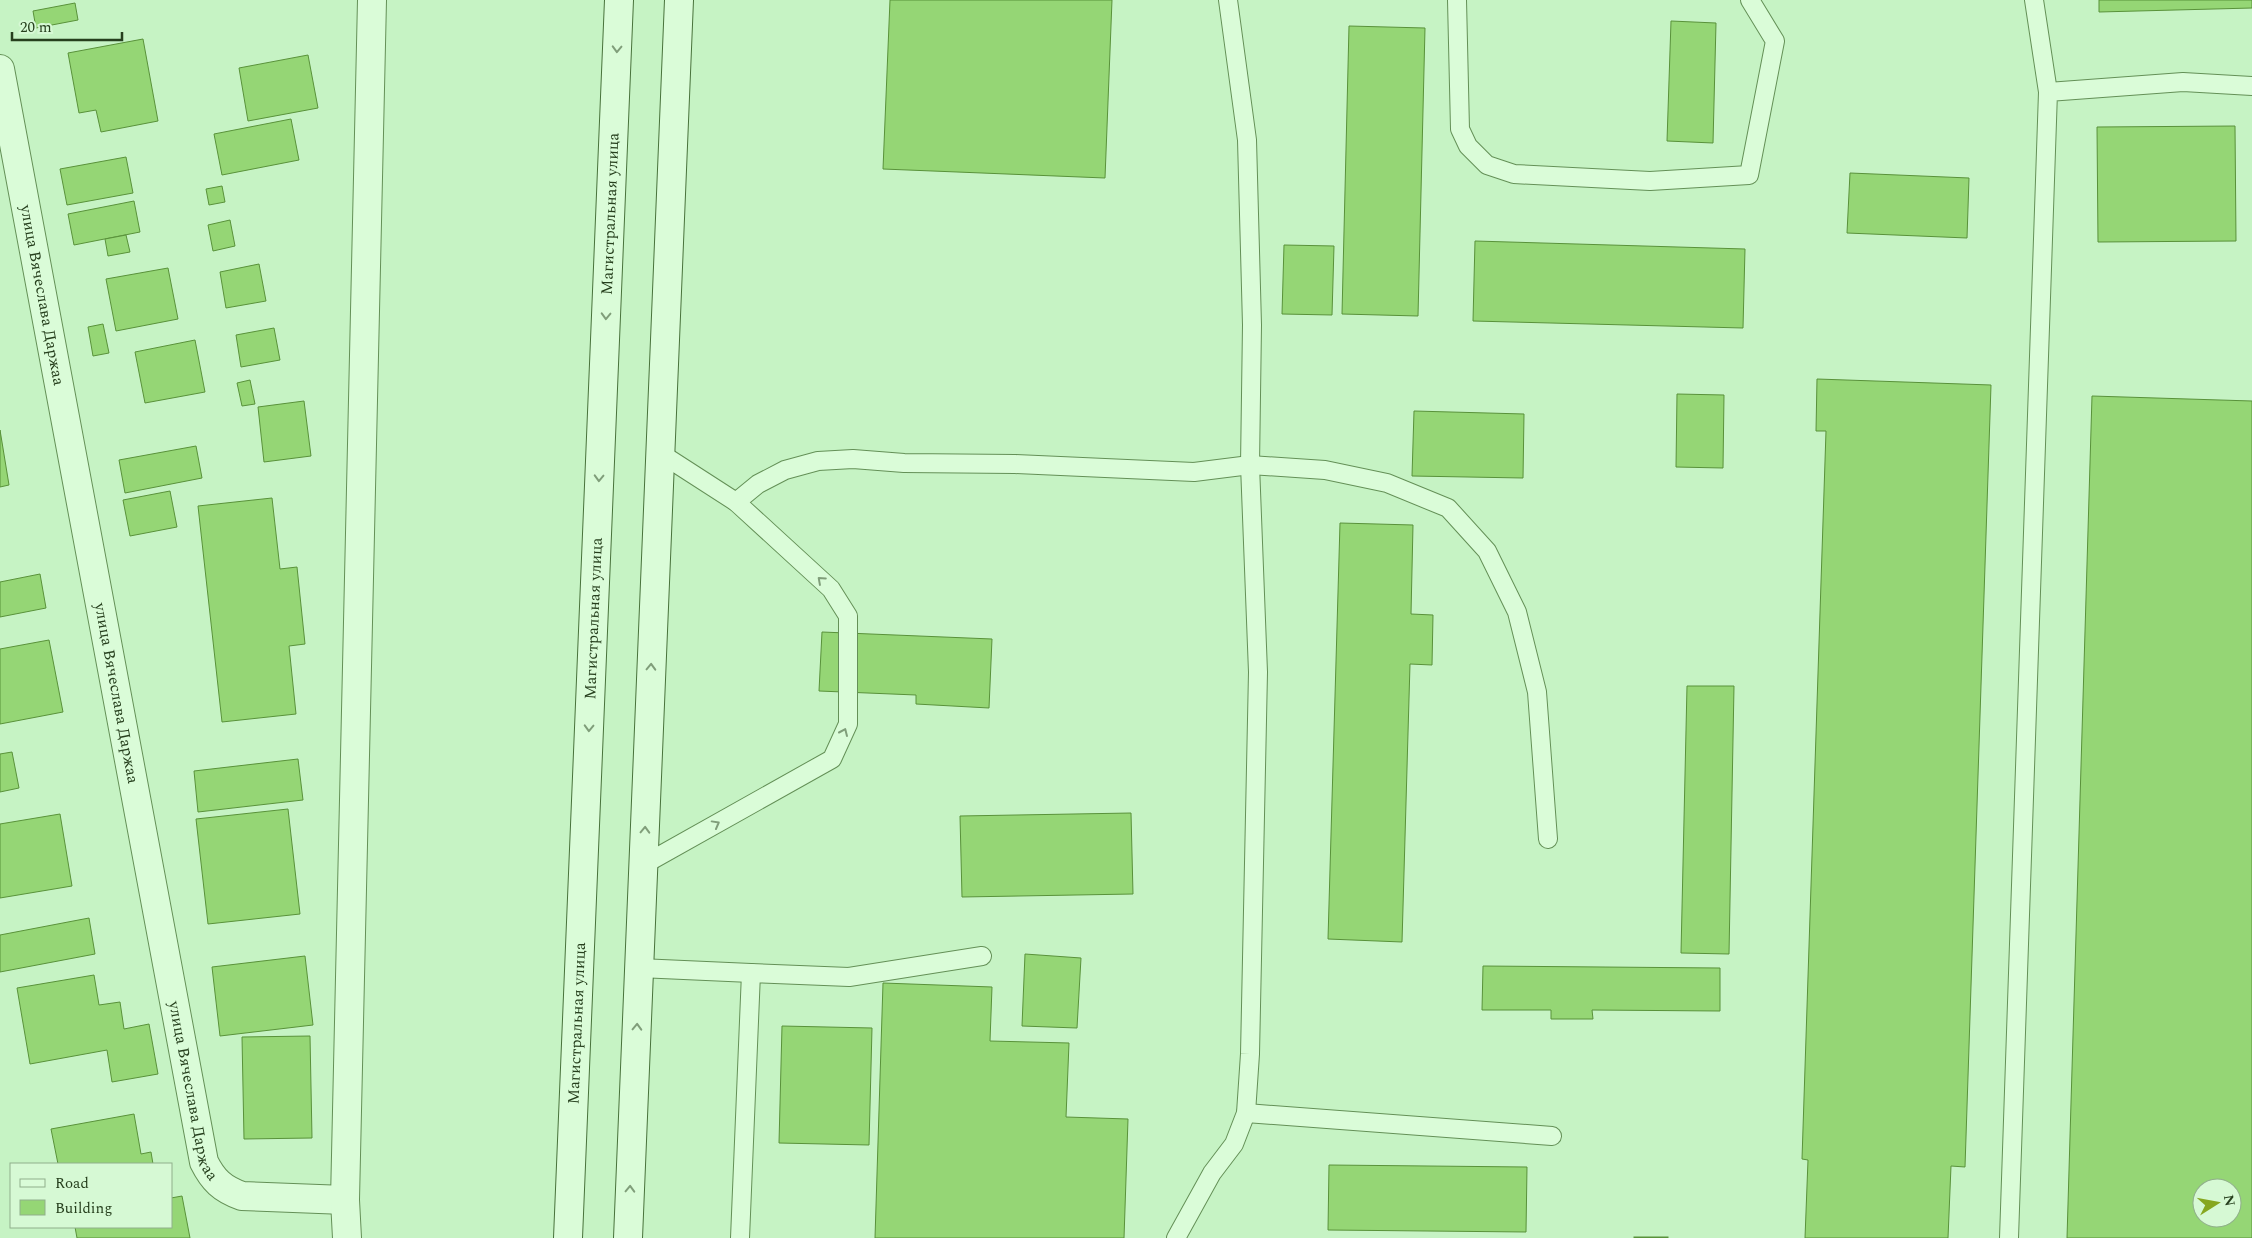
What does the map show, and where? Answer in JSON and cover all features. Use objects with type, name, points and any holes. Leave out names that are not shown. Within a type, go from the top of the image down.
[{"type":"street","points":[[347,1238],[345,1200],[372,0]]},
{"type":"street","name":"Магистральная улица","points":[[568,1238],[619,0]]},
{"type":"street","points":[[628,1238],[679,0]]},
{"type":"street","name":"улица Вячеслава Даржаа","points":[[0,69],[204,1162],[217,1184],[228,1191],[242,1196],[345,1200]]},
{"type":"lane","points":[[1176,1238],[1212,1173],[1234,1144],[1246,1113],[1250,1054],[1258,672],[1250,465],[1252,325],[1247,140],[1228,0]]},
{"type":"lane","points":[[1457,0],[1460,129],[1468,146],[1488,165],[1514,174],[1650,181],[1749,174],[1775,41],[1750,0]]},
{"type":"lane","points":[[2009,1238],[2048,92],[2034,0]]},
{"type":"lane","points":[[2048,92],[2183,82],[2252,86]]},
{"type":"lane","points":[[643,865],[832,759],[848,724],[848,616],[832,589],[736,502],[660,453]]},
{"type":"lane","points":[[736,502],[758,484],[785,470],[818,460],[853,459],[904,463],[1015,464],[1194,472],[1250,465],[1325,470],[1387,483],[1448,508],[1487,552],[1517,612],[1537,692],[1548,840]]},
{"type":"lane","points":[[639,968],[849,977],[982,956]]},
{"type":"lane","points":[[740,1238],[751,974]]},
{"type":"lane","points":[[1246,1113],[1552,1136]]},
{"type":"building","points":[[890,0],[1112,0],[1105,178],[883,169]]},
{"type":"building","points":[[2099,0],[2252,0],[2252,8],[2099,12]]},
{"type":"building","points":[[75,3],[78,20],[36,28],[33,11]]},
{"type":"building","points":[[1671,21],[1716,23],[1713,143],[1667,141]]},
{"type":"building","points":[[1349,26],[1425,28],[1418,316],[1342,314]]},
{"type":"building","points":[[143,39],[158,121],[101,132],[96,110],[79,113],[68,53]]},
{"type":"building","points":[[308,55],[318,108],[248,121],[239,68]]},
{"type":"building","points":[[291,119],[299,160],[222,175],[214,134]]},
{"type":"building","points":[[2235,126],[2236,241],[2098,242],[2097,127]]},
{"type":"building","points":[[126,157],[133,193],[67,205],[60,169]]},
{"type":"building","points":[[1850,173],[1969,178],[1967,238],[1847,233]]},
{"type":"building","points":[[222,186],[225,202],[209,205],[206,189]]},
{"type":"building","points":[[134,201],[140,232],[74,245],[68,214]]},
{"type":"building","points":[[230,220],[235,246],[213,251],[208,225]]},
{"type":"building","points":[[126,235],[130,252],[108,256],[105,239]]},
{"type":"building","points":[[1475,241],[1745,249],[1743,328],[1473,321]]},
{"type":"building","points":[[1284,245],[1334,246],[1332,315],[1282,314]]},
{"type":"building","points":[[259,264],[266,301],[226,308],[220,272]]},
{"type":"building","points":[[168,268],[178,319],[116,331],[106,279]]},
{"type":"building","points":[[103,324],[109,353],[93,356],[88,327]]},
{"type":"building","points":[[274,328],[280,360],[241,367],[236,335]]},
{"type":"building","points":[[195,340],[205,392],[145,403],[135,352]]},
{"type":"building","points":[[1817,379],[1991,385],[1965,1167],[1951,1166],[1948,1238],[1805,1238],[1808,1160],[1802,1159],[1826,431],[1816,431]]},
{"type":"building","points":[[250,380],[255,404],[242,406],[237,383]]},
{"type":"building","points":[[1677,394],[1724,395],[1723,468],[1676,467]]},
{"type":"building","points":[[2092,396],[2252,401],[2252,1238],[2067,1238]]},
{"type":"building","points":[[304,401],[311,456],[264,462],[258,407]]},
{"type":"building","points":[[1414,411],[1524,414],[1523,478],[1412,476]]},
{"type":"building","points":[[0,430],[9,485],[0,487]]},
{"type":"building","points":[[196,446],[202,478],[125,493],[119,460]]},
{"type":"building","points":[[170,491],[177,527],[130,536],[123,500]]},
{"type":"building","points":[[272,498],[280,569],[297,567],[305,644],[289,646],[296,714],[222,722],[198,506]]},
{"type":"building","points":[[1340,523],[1413,525],[1411,614],[1433,615],[1432,665],[1410,664],[1402,942],[1328,939]]},
{"type":"building","points":[[40,574],[46,608],[0,617],[0,582]]},
{"type":"building","points":[[822,632],[992,639],[989,708],[916,704],[916,695],[819,691]]},
{"type":"building","points":[[49,640],[63,712],[0,724],[0,649]]},
{"type":"building","points":[[1687,686],[1734,686],[1729,954],[1681,953]]},
{"type":"building","points":[[12,752],[19,788],[0,792],[0,754]]},
{"type":"building","points":[[298,759],[303,800],[198,812],[194,771]]},
{"type":"building","points":[[288,809],[300,914],[208,924],[196,819]]},
{"type":"building","points":[[1131,813],[1133,894],[962,897],[960,816]]},
{"type":"building","points":[[60,814],[72,886],[0,898],[0,824]]},
{"type":"building","points":[[89,918],[95,954],[0,972],[0,935]]},
{"type":"building","points":[[1025,954],[1081,958],[1077,1028],[1022,1026]]},
{"type":"building","points":[[305,956],[313,1025],[220,1036],[212,967]]},
{"type":"building","points":[[1483,966],[1720,968],[1720,1011],[1592,1010],[1593,1019],[1551,1019],[1551,1010],[1482,1010]]},
{"type":"building","points":[[94,975],[99,1005],[120,1002],[124,1029],[149,1024],[158,1074],[112,1082],[107,1050],[30,1064],[17,988]]},
{"type":"building","points":[[883,983],[992,987],[990,1041],[1069,1043],[1066,1117],[1128,1119],[1124,1238],[875,1238]]},
{"type":"building","points":[[782,1026],[872,1028],[869,1145],[779,1143]]},
{"type":"building","points":[[310,1036],[312,1138],[244,1139],[242,1037]]},
{"type":"building","points":[[134,1114],[141,1154],[151,1152],[153,1163],[58,1163],[51,1129]]},
{"type":"building","points":[[1329,1165],[1527,1167],[1526,1232],[1328,1230]]},
{"type":"building","points":[[182,1196],[190,1238],[77,1238],[75,1228],[172,1228],[172,1198]]},
{"type":"building","points":[[1668,1237],[1668,1238],[1634,1238]]}]
